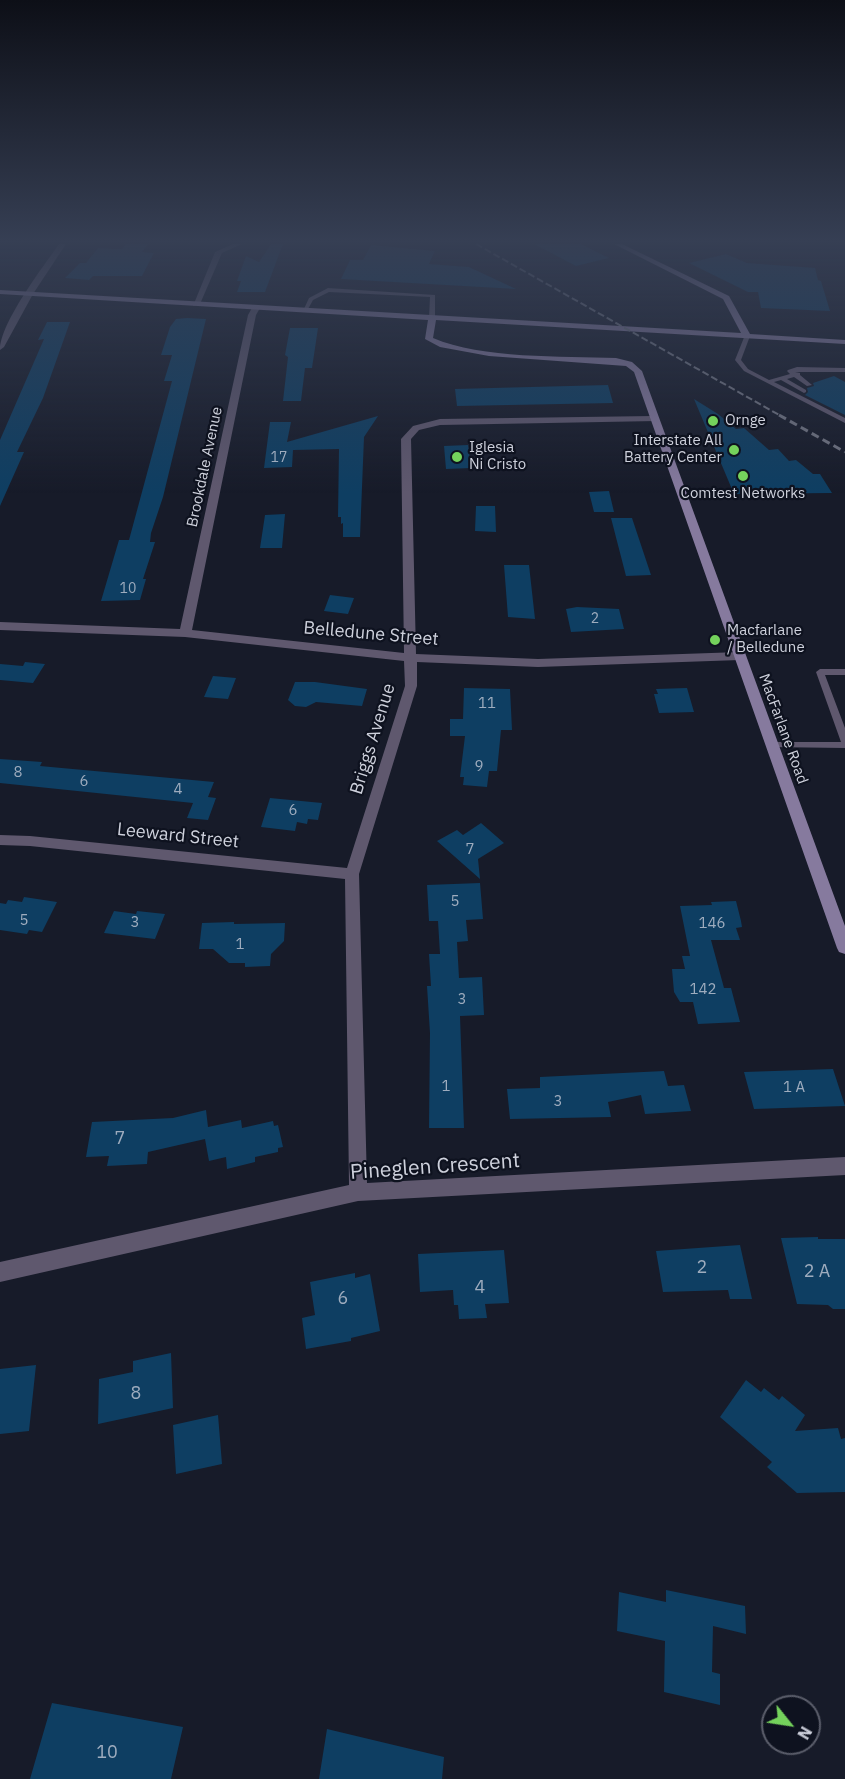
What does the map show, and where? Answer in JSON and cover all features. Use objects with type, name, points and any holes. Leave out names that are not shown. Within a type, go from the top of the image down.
[{"type":"street","points":[[0,347],[11,327]]},
{"type":"street","name":"Brookdale Avenue","points":[[185,633],[249,327]]},
{"type":"street","name":"MacFarlane Road","points":[[431,327],[429,339],[437,345],[454,349],[616,361],[629,364],[638,371],[653,419],[845,948]]},
{"type":"street","points":[[590,327],[845,342]]},
{"type":"street","points":[[742,327],[747,336]]},
{"type":"street","name":"Briggs Avenue","points":[[358,1192],[352,874],[411,686],[406,439],[416,428],[440,422],[653,419]]},
{"type":"street","name":"Belledune Street","points":[[0,626],[185,633],[411,658],[538,663],[740,656]]},
{"type":"street","name":"Leeward Street","points":[[0,840],[30,841],[352,874]]},
{"type":"street","name":"Pineglen Crescent","points":[[0,1272],[358,1192],[845,1167]]},
{"type":"lane","points":[[747,336],[738,360],[746,370],[845,421]]},
{"type":"lane","points":[[767,382],[792,373],[845,370]]},
{"type":"lane","points":[[792,373],[809,385]]},
{"type":"lane","points":[[781,378],[804,391]]},
{"type":"lane","points":[[771,745],[845,743],[820,672],[845,672]]},
{"type":"building","points":[[44,327],[68,327],[43,398],[17,452],[24,452],[0,506],[0,440],[44,339],[38,340]]},
{"type":"building","points":[[170,327],[204,327],[163,497],[151,533],[150,542],[155,542],[143,579],[146,579],[140,600],[101,601],[119,540],[129,540],[172,381],[164,381],[172,355],[161,355]]},
{"type":"building","points":[[290,328],[318,328],[312,368],[305,368],[301,401],[283,401],[288,357],[285,355]]},
{"type":"building","points":[[834,376],[845,382],[845,415],[805,395],[808,392],[807,388],[814,386],[813,383]]},
{"type":"building","points":[[608,385],[613,403],[457,406],[455,389]]},
{"type":"building","points":[[694,399],[736,429],[744,428],[769,450],[778,449],[789,461],[796,460],[813,474],[820,474],[832,493],[734,494]]},
{"type":"building","points":[[378,416],[364,437],[360,537],[343,537],[343,523],[341,524],[341,517],[338,517],[339,449],[293,450],[292,467],[264,468],[270,422],[291,422],[287,442]]},
{"type":"building","name":"Iglesia Ni Cristo","points":[[468,445],[471,468],[446,469],[444,446]]},
{"type":"building","points":[[609,491],[614,512],[594,512],[589,492]]},
{"type":"building","points":[[476,506],[495,506],[496,532],[475,531]]},
{"type":"building","points":[[285,514],[282,548],[260,548],[265,515]]},
{"type":"building","points":[[611,518],[632,518],[651,575],[626,576]]},
{"type":"building","points":[[504,565],[529,565],[535,619],[508,617]]},
{"type":"building","points":[[330,595],[354,598],[348,614],[324,611]]},
{"type":"building","points":[[577,607],[619,609],[624,629],[571,632],[566,609]]},
{"type":"building","points":[[25,662],[45,664],[33,683],[0,680],[0,664],[23,666]]},
{"type":"building","points":[[213,676],[236,678],[228,699],[204,697]]},
{"type":"building","points":[[295,682],[315,682],[367,689],[362,706],[316,702],[306,707],[295,706],[288,700]]},
{"type":"building","points":[[464,688],[510,689],[512,730],[501,730],[497,771],[489,771],[487,787],[463,785],[464,777],[460,777],[465,736],[450,736],[450,719],[463,719]]},
{"type":"building","points":[[687,688],[694,712],[659,713],[654,694],[658,694],[656,689]]},
{"type":"building","points":[[0,759],[42,762],[40,766],[214,782],[208,797],[216,798],[208,820],[187,818],[193,803],[0,783]]},
{"type":"building","points":[[270,798],[322,803],[318,820],[308,819],[307,824],[297,822],[295,831],[261,827]]},
{"type":"building","points":[[481,823],[504,843],[478,859],[480,879],[437,841],[457,830],[463,835]]},
{"type":"building","points":[[480,883],[483,919],[466,920],[468,941],[457,942],[459,978],[482,977],[484,1015],[460,1016],[464,1128],[429,1128],[430,1033],[427,986],[431,986],[429,954],[440,954],[438,921],[429,921],[427,885]]},
{"type":"building","points":[[24,897],[57,902],[42,932],[29,930],[27,934],[0,930],[0,903],[6,904],[8,900],[22,902]]},
{"type":"building","points":[[736,901],[742,927],[736,928],[740,940],[711,940],[724,988],[731,988],[740,1022],[698,1024],[693,1002],[680,1002],[674,992],[672,969],[685,969],[682,956],[690,956],[680,906],[712,905],[711,902]]},
{"type":"building","points":[[114,911],[165,914],[155,939],[104,933]]},
{"type":"building","points":[[234,922],[234,924],[285,923],[284,941],[271,954],[270,966],[245,967],[245,963],[229,963],[213,949],[199,949],[202,923]]},
{"type":"building","points":[[833,1069],[845,1106],[754,1109],[744,1072]]},
{"type":"building","points":[[664,1071],[668,1086],[684,1085],[691,1111],[645,1114],[641,1095],[608,1102],[611,1117],[510,1119],[507,1089],[540,1088],[540,1077]]},
{"type":"building","points":[[206,1110],[208,1127],[241,1120],[242,1128],[273,1121],[274,1126],[278,1125],[283,1147],[278,1148],[278,1152],[255,1157],[255,1162],[227,1169],[226,1157],[209,1161],[205,1139],[148,1152],[147,1164],[107,1166],[109,1156],[86,1157],[92,1122],[173,1118]]},
{"type":"building","points":[[818,1237],[818,1239],[845,1239],[845,1309],[833,1309],[828,1305],[797,1304],[781,1238]]},
{"type":"building","points":[[740,1245],[752,1299],[730,1299],[728,1290],[663,1292],[656,1251]]},
{"type":"building","points":[[504,1250],[509,1303],[485,1304],[487,1318],[459,1319],[458,1305],[454,1305],[453,1290],[420,1292],[418,1254]]},
{"type":"building","points":[[355,1273],[355,1278],[370,1274],[380,1331],[351,1338],[351,1341],[306,1349],[302,1318],[315,1315],[310,1282]]},
{"type":"building","points":[[171,1353],[173,1408],[98,1424],[99,1379],[133,1372],[133,1361]]},
{"type":"building","points":[[36,1365],[29,1431],[0,1434],[0,1369]]},
{"type":"building","points":[[746,1380],[761,1392],[764,1388],[779,1400],[782,1396],[805,1415],[795,1431],[838,1428],[841,1439],[845,1438],[845,1492],[797,1493],[767,1467],[772,1462],[720,1417]]},
{"type":"building","points":[[218,1415],[222,1464],[176,1474],[173,1425]]},
{"type":"building","points":[[666,1590],[745,1606],[746,1634],[713,1626],[712,1672],[720,1674],[720,1705],[664,1692],[665,1641],[617,1631],[619,1592],[666,1602]]},
{"type":"building","points":[[52,1703],[183,1727],[171,1779],[30,1779]]},
{"type":"building","points":[[327,1729],[444,1757],[442,1779],[319,1779]]},
{"type":"railway","points":[[623,327],[781,416]]},
{"type":"railway","points":[[779,415],[845,452]]},
{"type":"place","name":"Ornge","points":[[713,421]]},
{"type":"place","name":"Interstate All Battery Center","points":[[734,450]]},
{"type":"place","name":"Iglesia Ni Cristo","points":[[457,457]]},
{"type":"place","name":"Comtest Networks","points":[[743,476]]},
{"type":"place","name":"Macfarlane / Belledune","points":[[715,640]]}]
